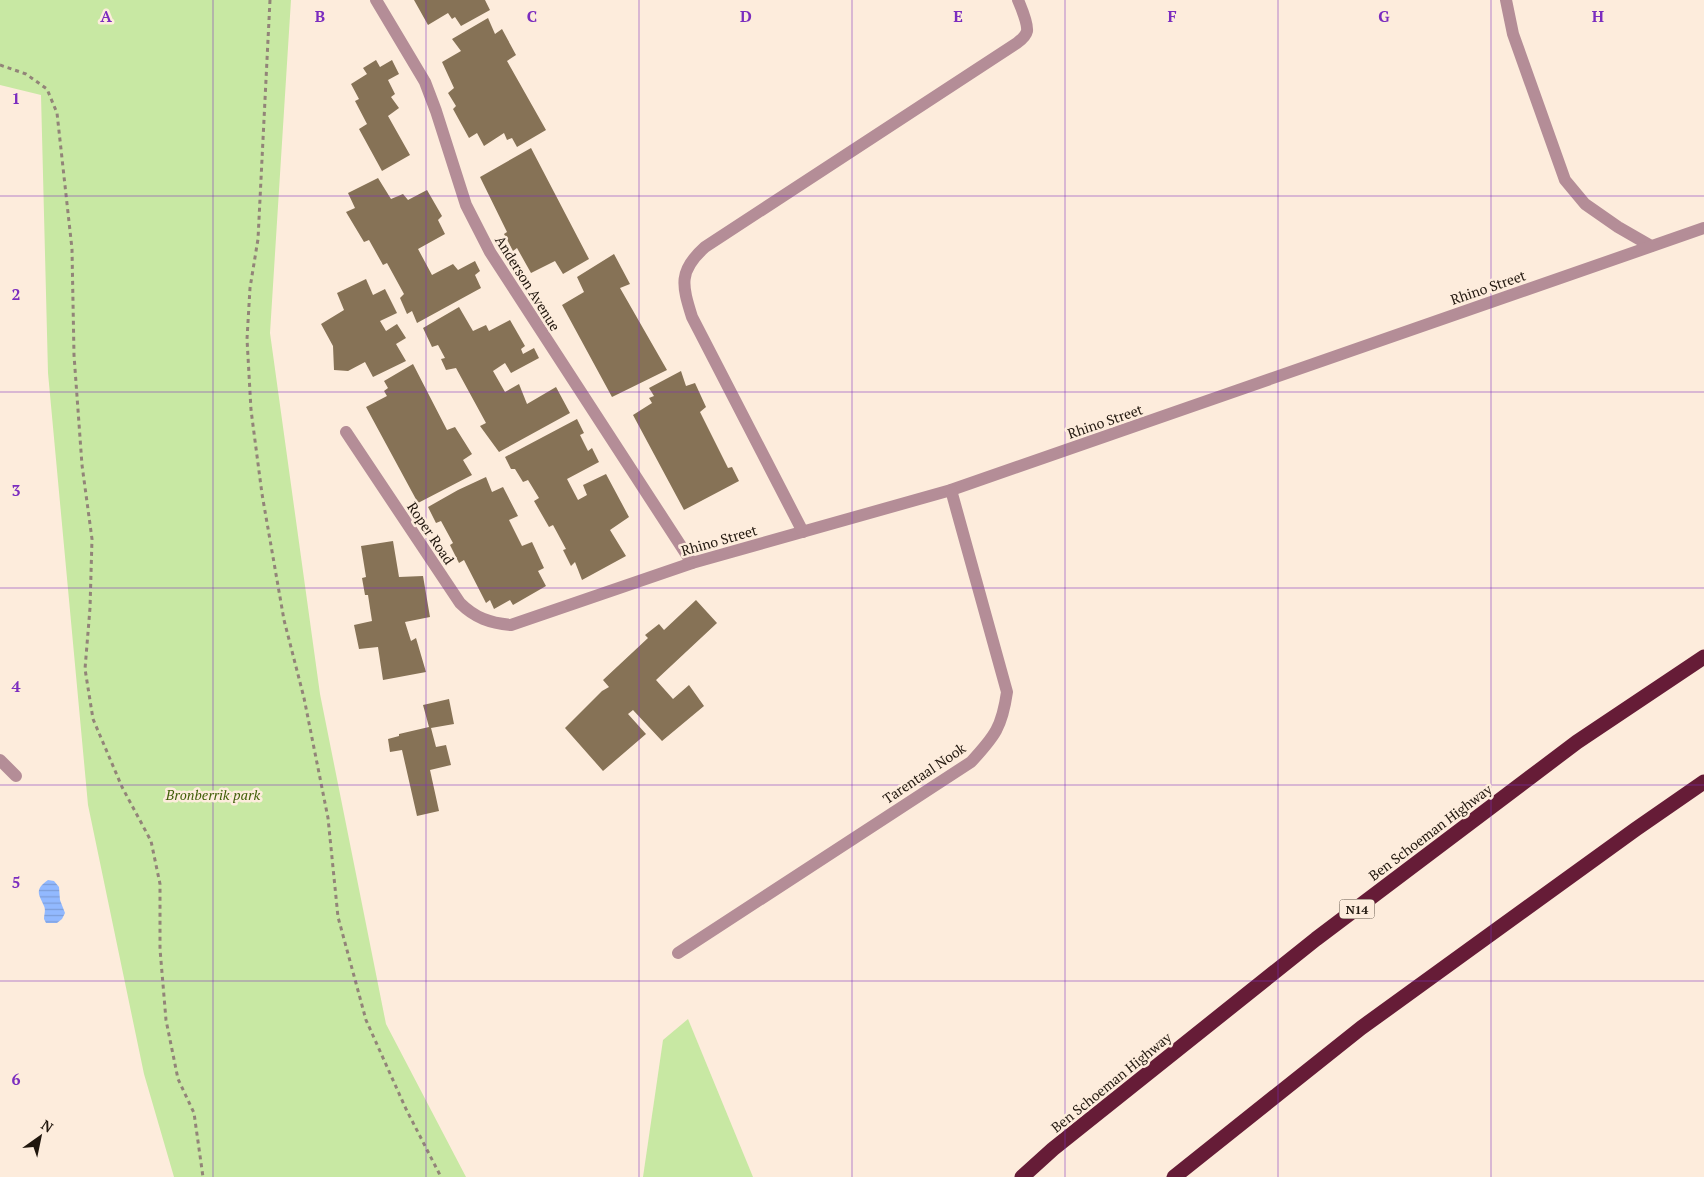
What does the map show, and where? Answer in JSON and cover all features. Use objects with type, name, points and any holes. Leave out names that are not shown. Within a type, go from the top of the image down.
[{"type":"highway","name":"Ben Schoeman Highway","points":[[1022,1177],[1061,1143],[1316,939],[1577,742],[1704,657]]},
{"type":"highway","points":[[1174,1177],[1361,1028],[1704,782]]},
{"type":"street","name":"Anderson Avenue","points":[[376,0],[425,82],[466,204],[490,252],[692,563]]},
{"type":"street","points":[[803,532],[692,317],[685,296],[684,281],[687,267],[705,247],[1017,43],[1024,37],[1027,30],[1018,0]]},
{"type":"street","points":[[1506,0],[1513,34],[1565,180],[1585,204],[1618,227],[1651,246]]},
{"type":"street","name":"Rhino Street","points":[[511,625],[692,563],[951,490],[1704,228]]},
{"type":"street","name":"Roper Road","points":[[346,432],[460,603],[483,620],[511,625]]},
{"type":"street","name":"Tarentaal Nook","points":[[678,953],[971,762],[987,745],[999,728],[1004,713],[1007,692],[951,490]]},
{"type":"street","points":[[0,760],[16,776]]},
{"type":"path","points":[[270,0],[258,239],[250,288],[247,339],[250,410],[262,494],[284,620],[304,698],[328,818],[338,917],[366,1020],[406,1109],[441,1177]]},
{"type":"path","points":[[0,66],[26,74],[47,90],[57,113],[72,249],[74,355],[82,465],[92,539],[86,670],[93,719],[122,787],[151,841],[160,884],[160,949],[166,1020],[178,1079],[194,1113],[203,1177]]},
{"type":"green space","name":"Bronberrik park","points":[[0,0],[291,0],[270,333],[320,694],[386,1024],[466,1177],[174,1177],[144,1074],[88,805],[48,373],[41,95],[0,85]]},
{"type":"green space","points":[[688,1019],[753,1177],[643,1177],[663,1040]]},
{"type":"water","points":[[48,880],[54,881],[59,887],[60,900],[65,913],[57,923],[46,923],[44,919],[45,908],[39,889]]},
{"type":"building","points":[[414,0],[485,0],[490,10],[461,26],[455,17],[452,19],[448,13],[428,25]]},
{"type":"building","points":[[488,18],[495,34],[502,29],[516,55],[507,61],[546,130],[517,147],[512,138],[507,140],[504,133],[484,146],[477,133],[469,138],[453,109],[456,106],[448,93],[454,88],[442,62],[461,51],[452,39]]},
{"type":"building","points":[[376,60],[380,67],[392,60],[399,74],[388,80],[395,94],[391,97],[399,108],[388,116],[410,155],[382,171],[359,129],[367,124],[355,101],[359,99],[351,84],[367,74],[363,68]]},
{"type":"building","points":[[531,148],[589,259],[563,274],[555,261],[531,273],[517,248],[513,251],[504,234],[507,232],[480,177]]},
{"type":"building","points":[[378,178],[391,199],[403,194],[408,200],[427,190],[442,216],[438,220],[445,234],[418,249],[432,275],[453,264],[458,270],[475,261],[480,271],[475,275],[481,288],[417,323],[412,311],[407,314],[400,298],[404,294],[387,263],[383,265],[369,240],[364,242],[346,212],[355,208],[348,193]]},
{"type":"building","points":[[614,254],[630,284],[620,288],[667,370],[612,397],[562,305],[584,292],[577,277]]},
{"type":"building","points":[[366,279],[373,295],[385,289],[397,313],[380,321],[386,331],[397,324],[406,338],[396,344],[406,361],[373,377],[365,362],[348,371],[334,370],[333,346],[321,324],[344,310],[337,293]]},
{"type":"building","points":[[459,307],[473,331],[486,325],[489,331],[510,320],[525,346],[521,349],[523,354],[534,348],[539,358],[511,373],[505,363],[493,371],[505,392],[519,384],[527,404],[556,387],[570,413],[499,452],[480,426],[486,423],[456,368],[446,370],[441,359],[445,358],[438,345],[432,347],[423,328]]},
{"type":"building","points":[[413,364],[447,430],[455,427],[472,454],[463,460],[472,475],[418,503],[366,407],[387,396],[384,391],[388,388],[384,381]]},
{"type":"building","points":[[681,371],[686,386],[695,383],[706,407],[700,412],[728,468],[732,467],[739,481],[684,510],[633,415],[652,403],[649,398],[654,396],[649,388]]},
{"type":"building","points":[[577,419],[584,433],[580,435],[588,451],[592,448],[599,462],[567,479],[578,500],[587,495],[583,485],[606,474],[629,517],[610,530],[626,556],[582,580],[575,562],[571,566],[563,550],[566,549],[553,525],[549,527],[534,501],[539,498],[528,480],[523,482],[515,469],[511,469],[505,457]]},
{"type":"building","points":[[486,477],[492,492],[503,487],[518,516],[509,520],[522,546],[532,542],[544,568],[538,571],[546,586],[513,605],[510,600],[494,609],[490,600],[486,603],[464,560],[459,563],[450,545],[453,543],[441,521],[436,523],[428,507]]},
{"type":"building","points":[[393,541],[399,577],[423,576],[430,617],[405,622],[411,641],[416,638],[426,672],[383,680],[378,647],[359,649],[354,625],[372,621],[368,595],[365,595],[362,578],[366,577],[361,546]]},
{"type":"building","points":[[696,600],[717,623],[656,680],[673,699],[689,685],[704,706],[662,741],[633,710],[628,714],[646,734],[603,771],[565,728],[602,691],[609,687],[603,680],[648,638],[645,635],[659,624],[664,630]]},
{"type":"building","points":[[449,699],[454,724],[431,728],[436,747],[446,745],[451,765],[430,770],[439,811],[417,816],[402,750],[390,752],[388,739],[399,736],[399,734],[429,727],[423,705]]}]
